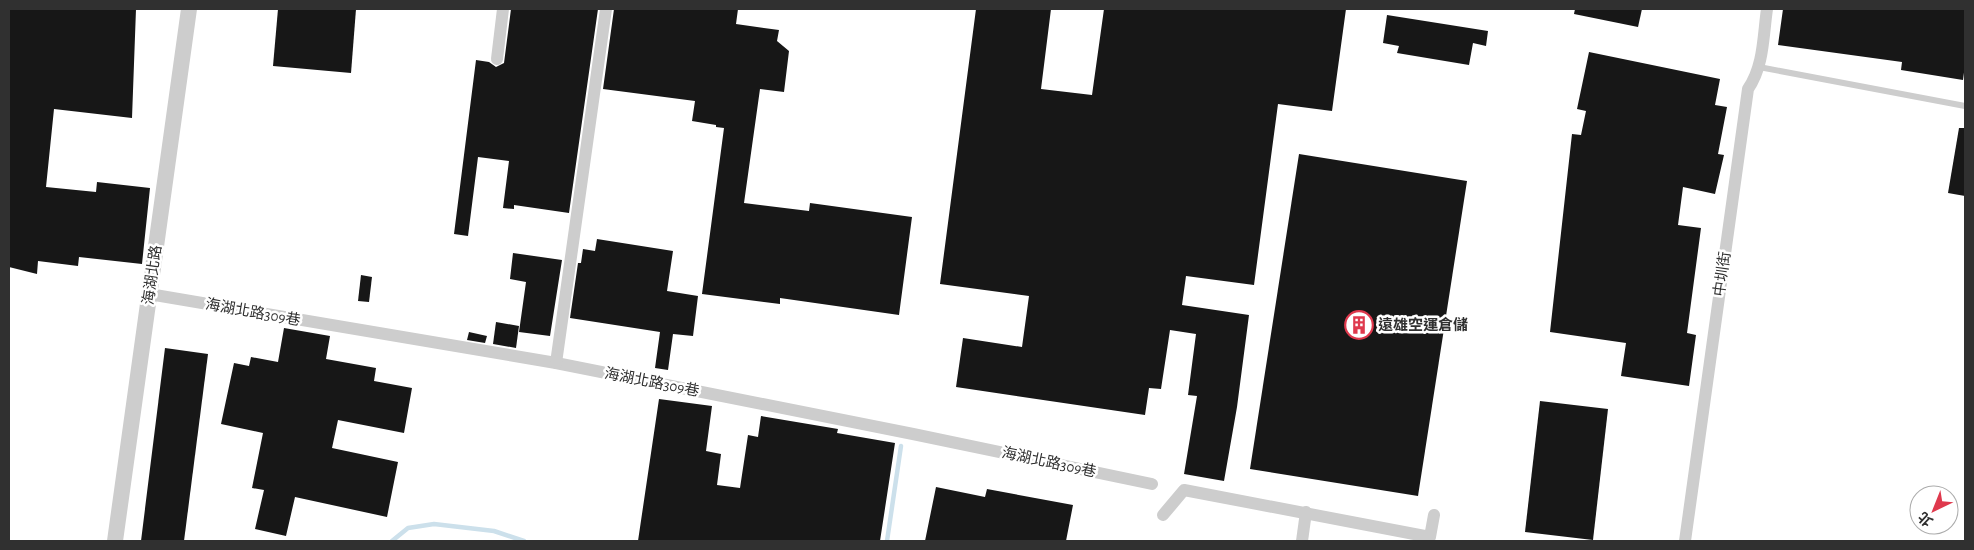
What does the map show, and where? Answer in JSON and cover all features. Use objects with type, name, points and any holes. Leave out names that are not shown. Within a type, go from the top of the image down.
[{"type":"street","name":"海湖北路","points":[[115,541],[189,9]]},
{"type":"street","points":[[497,58],[503,9]]},
{"type":"street","points":[[556,363],[606,9]]},
{"type":"street","name":"中圳街","points":[[1685,541],[1748,89],[1759,67],[1767,9]]},
{"type":"street","name":"海湖北路309巷","points":[[149,294],[556,363],[1152,484]]},
{"type":"street","points":[[1163,514],[1184,490],[1430,537],[1434,515]]},
{"type":"street","points":[[1302,541],[1306,512]]},
{"type":"lane","points":[[1759,67],[1965,106]]},
{"type":"building","points":[[9,9],[136,9],[132,118],[54,109],[46,187],[96,192],[97,182],[150,188],[142,264],[79,257],[78,266],[38,261],[37,274],[9,267]]},
{"type":"building","points":[[278,9],[356,9],[351,73],[273,66]]},
{"type":"building","points":[[511,9],[598,9],[569,213],[514,205],[514,209],[503,208],[509,161],[478,157],[468,236],[454,234],[476,60],[489,62],[496,67],[504,63]]},
{"type":"building","points":[[614,9],[738,9],[736,24],[779,30],[777,41],[789,51],[784,92],[760,89],[744,203],[809,211],[810,203],[912,217],[899,315],[780,298],[780,304],[702,294],[724,128],[692,121],[695,101],[603,89]]},
{"type":"building","points":[[976,9],[1051,9],[1041,89],[1092,95],[1104,9],[1346,9],[1332,111],[1278,104],[1254,285],[1186,276],[1182,305],[1249,315],[1237,407],[1224,481],[1184,474],[1197,396],[1188,395],[1196,334],[1170,330],[1161,389],[1149,388],[1145,415],[956,387],[963,338],[1022,347],[1029,296],[940,284]]},
{"type":"building","points":[[1575,9],[1642,9],[1638,27],[1574,14]]},
{"type":"building","points":[[1783,9],[1965,9],[1965,65],[1963,80],[1901,70],[1902,62],[1778,45]]},
{"type":"building","points":[[1387,15],[1488,31],[1486,46],[1473,43],[1469,65],[1397,53],[1399,46],[1383,43]]},
{"type":"building","points":[[1589,52],[1720,79],[1715,105],[1727,107],[1718,154],[1724,155],[1715,194],[1683,187],[1678,225],[1701,228],[1687,333],[1696,335],[1689,386],[1621,376],[1626,343],[1550,332],[1572,134],[1581,135],[1586,111],[1577,109]]},
{"type":"building","points":[[1959,128],[1965,128],[1965,196],[1948,193]]},
{"type":"building","name":"遠雄空運倉儲","points":[[1299,154],[1467,181],[1418,496],[1250,469]]},
{"type":"building","points":[[597,239],[673,251],[667,291],[698,296],[693,336],[673,334],[668,370],[655,368],[660,332],[570,318],[578,263],[581,263],[583,249],[595,251]]},
{"type":"building","points":[[513,253],[562,260],[550,336],[519,332],[526,282],[510,279]]},
{"type":"building","points":[[361,275],[372,277],[369,302],[358,301]]},
{"type":"building","points":[[496,322],[519,326],[516,348],[493,344]]},
{"type":"building","points":[[284,328],[330,336],[326,359],[376,368],[374,381],[412,388],[404,433],[338,420],[332,448],[398,462],[387,517],[295,497],[286,536],[255,529],[264,490],[252,488],[263,433],[221,424],[234,363],[249,366],[251,357],[278,362]]},
{"type":"building","points":[[469,332],[487,336],[485,343],[467,340]]},
{"type":"building","points":[[165,348],[208,354],[184,541],[141,541]]},
{"type":"building","points":[[659,399],[712,406],[706,451],[721,454],[717,485],[740,488],[748,435],[758,437],[761,416],[838,429],[837,433],[895,443],[880,541],[638,541]]},
{"type":"building","points":[[1540,401],[1608,409],[1593,540],[1525,532]]},
{"type":"building","points":[[936,487],[985,497],[987,489],[1073,505],[1066,541],[925,541]]},
{"type":"waterway","points":[[887,541],[901,446]]},
{"type":"waterway","points":[[392,541],[408,528],[434,524],[494,531],[524,541]]},
{"type":"place","name":"遠雄空運倉儲","points":[[1359,325]]}]
